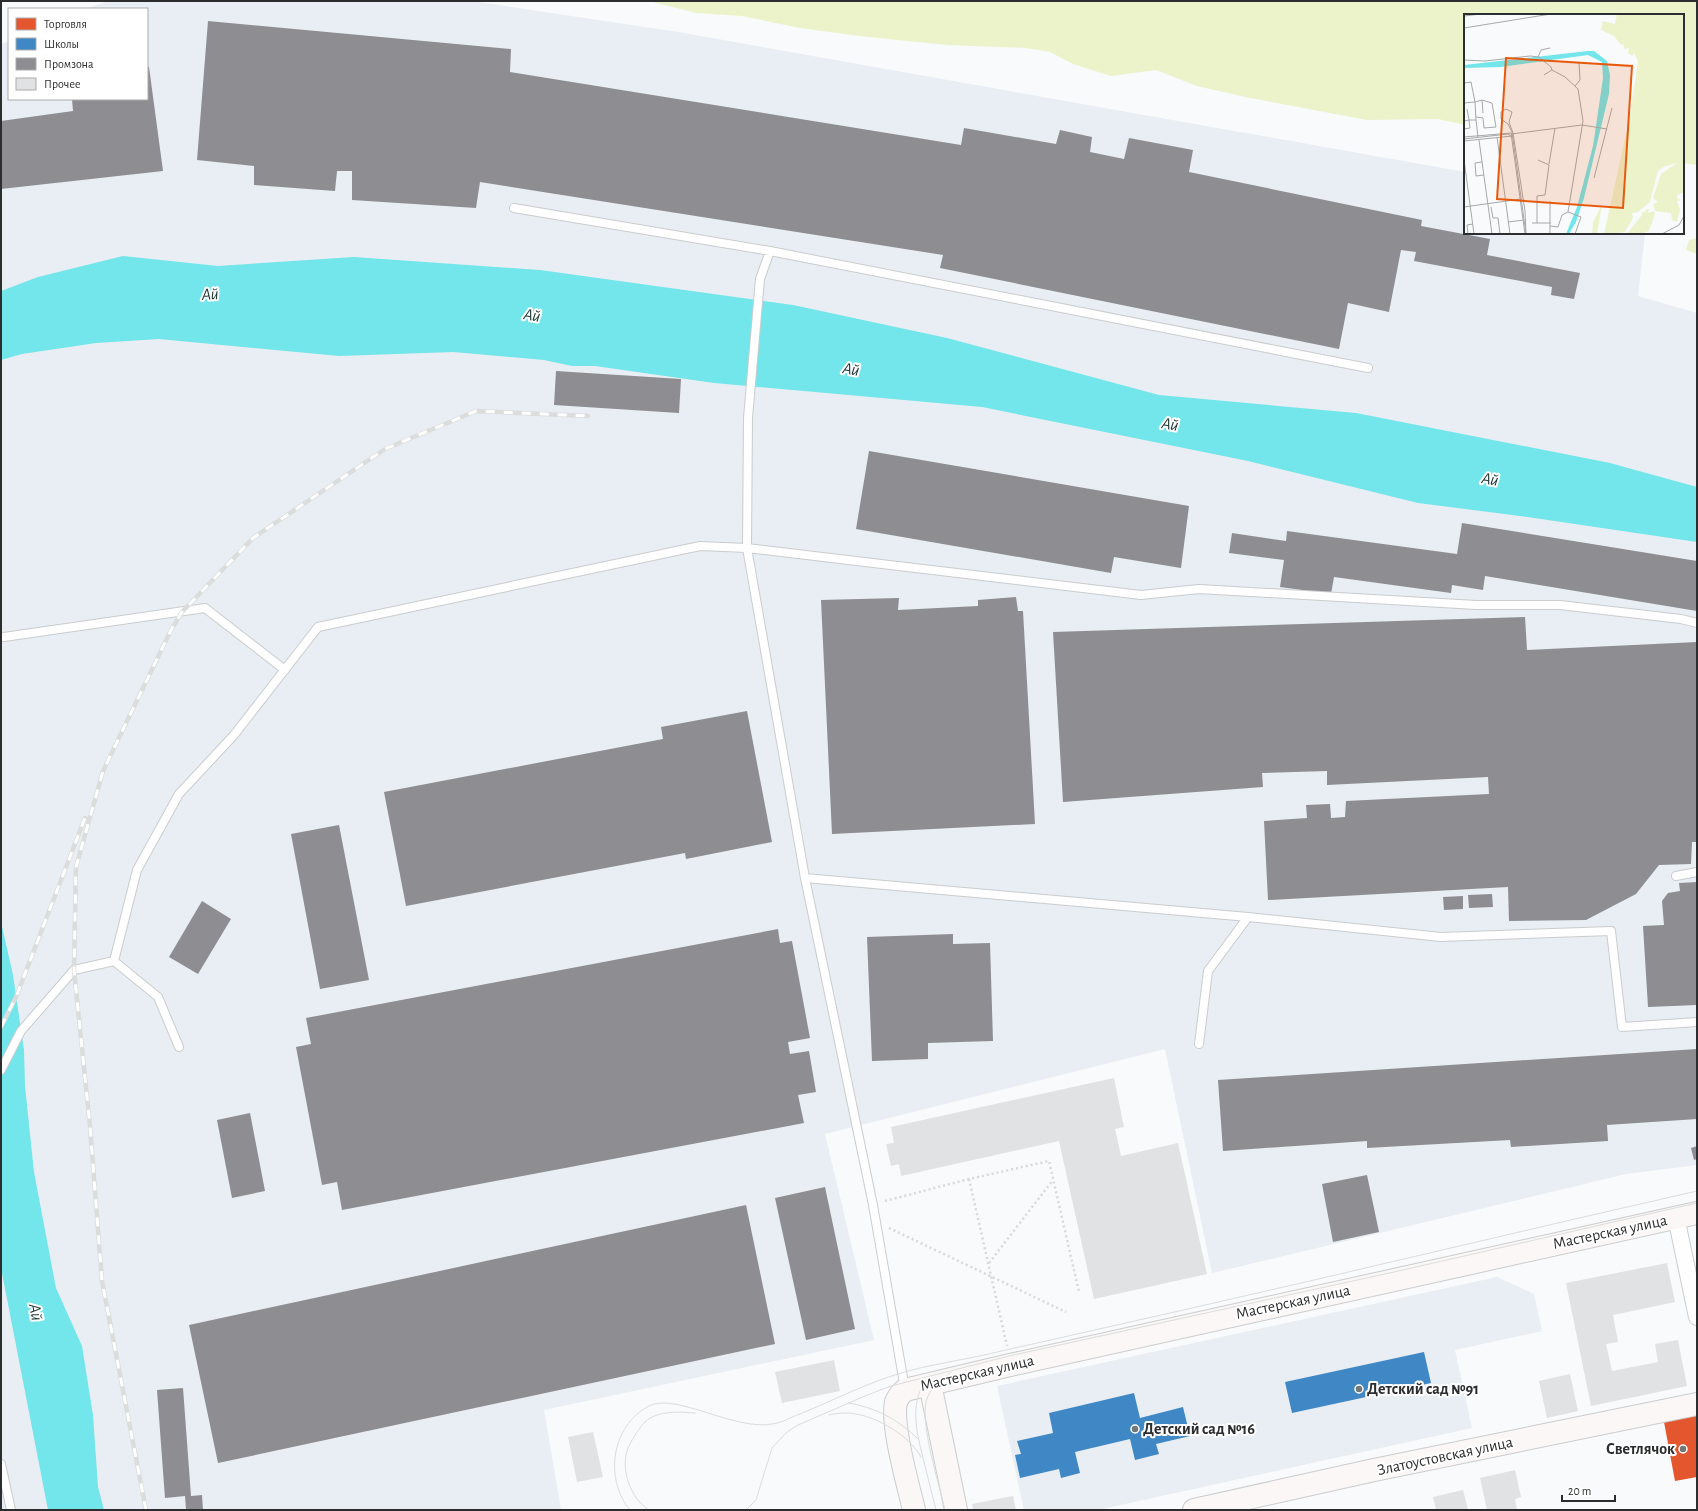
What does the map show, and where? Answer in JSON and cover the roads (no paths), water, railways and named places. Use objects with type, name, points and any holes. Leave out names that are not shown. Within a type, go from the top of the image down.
[{"type":"main road","name":"Мастерская улица","points":[[901,1396],[930,1384],[1010,1365],[1687,1215]]},
{"type":"main road","points":[[930,1384],[956,1510]]},
{"type":"main road","points":[[901,1396],[898,1432],[914,1510]]},
{"type":"main road","name":"Златоустовская улица","points":[[1194,1510],[1374,1470],[1697,1404]]},
{"type":"street","points":[[1687,1215],[1697,1317]]},
{"type":"lane","points":[[514,208],[770,251],[1368,368]]},
{"type":"lane","points":[[770,251],[760,279],[748,418],[746,548],[805,878],[873,1205],[901,1396]]},
{"type":"lane","points":[[114,961],[137,870],[179,794],[234,735],[318,627],[700,546],[746,548],[1141,595],[1199,589],[1476,605],[1560,605],[1697,622]]},
{"type":"lane","points":[[4,637],[205,608],[285,670]]},
{"type":"lane","points":[[1676,876],[1697,872]]},
{"type":"lane","points":[[805,878],[1248,917],[1441,937],[1611,931],[1622,1027],[1697,1022]]},
{"type":"lane","points":[[1199,1044],[1208,971],[1248,917]]},
{"type":"lane","points":[[1,1070],[21,1031],[74,970],[114,961]]},
{"type":"lane","points":[[114,961],[158,997],[179,1047]]},
{"type":"lane","points":[[1,1464],[11,1510]]},
{"type":"water","name":"Ай","points":[[123,256],[218,266],[354,257],[540,270],[793,305],[947,338],[1159,395],[1356,413],[1610,463],[1697,487],[1697,542],[1520,516],[1418,503],[1248,461],[982,407],[714,383],[595,366],[572,366],[544,360],[453,352],[339,356],[159,339],[96,343],[22,354],[1,360],[1,291],[38,277]]},
{"type":"water","name":"Ай","points":[[1,922],[13,975],[24,1050],[25,1086],[34,1172],[56,1288],[82,1346],[93,1415],[98,1487],[104,1510],[48,1510],[1,1268]]},
{"type":"tram line","points":[[630,1510],[622,1497],[617,1483],[615,1469],[616,1454],[619,1440],[626,1426],[636,1415],[649,1406],[660,1403],[674,1404],[741,1422],[757,1425],[772,1424],[786,1420],[888,1377],[911,1370],[1244,1296],[1697,1191]]},
{"type":"tram line","points":[[746,1510],[756,1500],[772,1448],[787,1432],[798,1425],[891,1386],[1009,1356],[1394,1272],[1697,1203]]},
{"type":"tram line","points":[[945,1510],[930,1452],[925,1419],[925,1406],[932,1389],[951,1372]]},
{"type":"tram line","points":[[930,1376],[918,1395],[916,1417],[919,1440],[936,1510]]},
{"type":"tram line","points":[[848,1403],[868,1408],[886,1415],[895,1420],[918,1439]]},
{"type":"tram line","points":[[649,1510],[637,1499],[629,1484],[625,1467],[625,1459],[630,1444],[645,1422],[656,1415],[682,1412],[695,1413]]},
{"type":"tram line","points":[[829,1415],[842,1413],[854,1414],[877,1420],[908,1440],[921,1457]]},
{"type":"railway","points":[[146,1510],[102,1281],[90,1126],[74,970],[76,867],[103,771],[171,630],[182,612],[253,538],[385,449],[476,411],[588,416]]},
{"type":"railway","points":[[1,1027],[16,997],[85,818]]},
{"type":"place","name":"Детский сад №91","points":[[1359,1389]]},
{"type":"place","name":"Детский сад №16","points":[[1135,1429]]},
{"type":"place","name":"Светлячок","points":[[1683,1449]]}]
